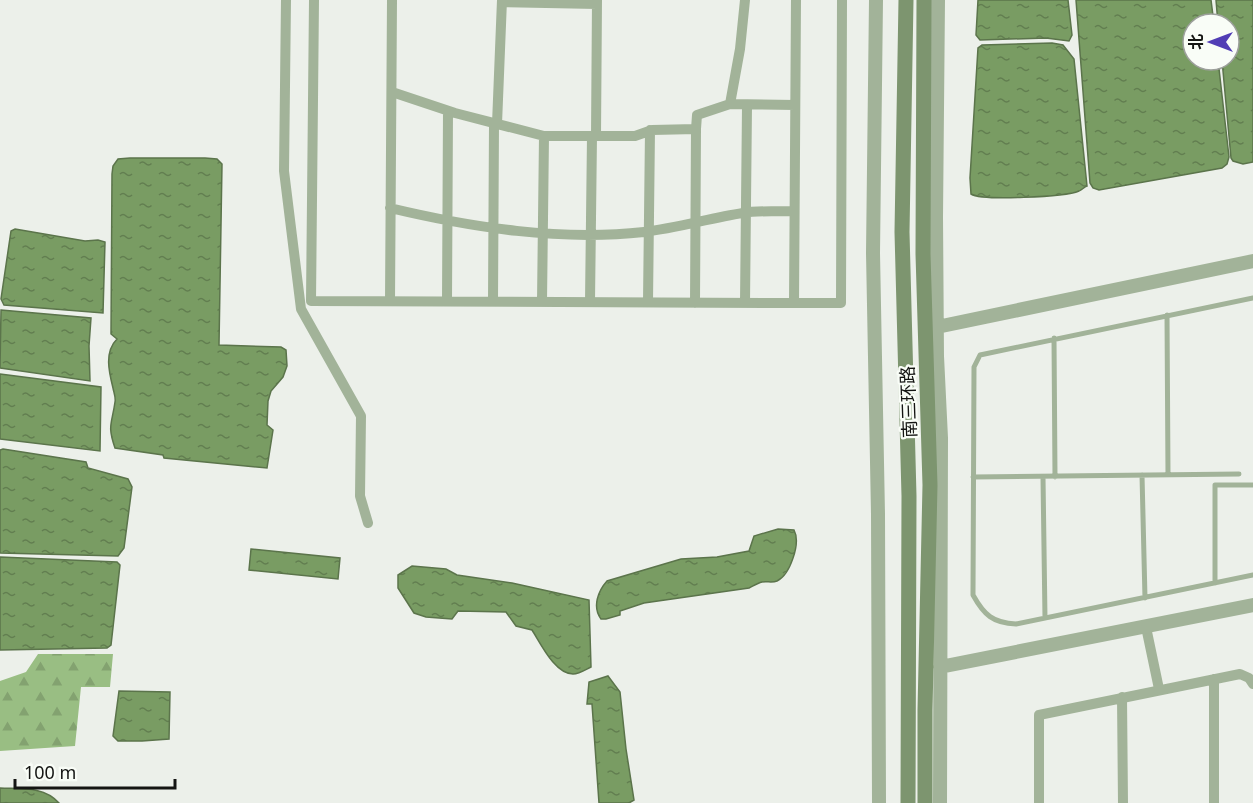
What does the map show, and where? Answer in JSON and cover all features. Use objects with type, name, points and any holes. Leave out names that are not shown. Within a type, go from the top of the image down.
[{"type":"main road","name":"南三环路","points":[[906,0],[902,232],[909,496],[908,803]]},
{"type":"main road","name":"南三环路","points":[[924,0],[923,254],[930,485],[925,803]]},
{"type":"street","points":[[286,0],[284,171],[301,309],[361,416],[360,496],[368,523]]},
{"type":"street","points":[[314,0],[311,301],[695,303],[841,303],[842,0]]},
{"type":"street","points":[[390,301],[392,0]]},
{"type":"street","points":[[730,104],[746,0]]},
{"type":"street","points":[[794,303],[796,0]]},
{"type":"street","points":[[876,0],[873,253],[878,514],[879,803]]},
{"type":"street","points":[[938,0],[937,327],[941,438],[940,803]]},
{"type":"street","points":[[493,302],[496,124],[502,1],[597,2],[590,302]]},
{"type":"street","points":[[392,92],[448,111],[544,136],[635,136],[650,130],[696,129]]},
{"type":"street","points":[[695,303],[697,115],[730,104],[795,105]]},
{"type":"street","points":[[746,303],[747,106]]},
{"type":"street","points":[[447,301],[448,111]]},
{"type":"street","points":[[648,302],[650,130]]},
{"type":"street","points":[[542,302],[544,136]]},
{"type":"street","points":[[390,208],[448,222],[494,229],[591,235],[649,231],[745,212],[794,212]]},
{"type":"street","points":[[937,327],[1253,261]]},
{"type":"street","points":[[940,668],[1253,605]]},
{"type":"street","points":[[1146,627],[1159,689]]},
{"type":"street","points":[[1039,803],[1040,715],[1240,674],[1249,678],[1253,684]]},
{"type":"street","points":[[1214,679],[1214,803]]},
{"type":"street","points":[[1122,697],[1124,803]]},
{"type":"lane","points":[[1253,298],[980,355],[974,367],[973,596],[983,613],[1005,624],[1016,624],[1253,576]]},
{"type":"lane","points":[[1167,315],[1168,475]]},
{"type":"lane","points":[[1054,338],[1055,477]]},
{"type":"lane","points":[[974,477],[1239,474]]},
{"type":"lane","points":[[1215,475],[1215,583]]},
{"type":"lane","points":[[1142,476],[1145,598]]},
{"type":"lane","points":[[1043,477],[1045,618]]},
{"type":"lane","points":[[1215,485],[1253,484]]},
{"type":"green space","points":[[38,654],[113,654],[110,687],[81,687],[75,746],[0,751],[0,681],[26,672]]},
{"type":"water","points":[[978,0],[1068,0],[1072,35],[1069,41],[1046,38],[980,40],[976,35]]},
{"type":"water","points":[[1076,0],[1211,0],[1212,12],[1181,12],[1181,72],[1219,72],[1229,157],[1227,164],[1222,168],[1099,190],[1093,188],[1090,183]]},
{"type":"water","points":[[1216,0],[1253,0],[1253,162],[1243,164],[1231,158],[1223,72],[1241,72],[1241,12],[1217,12]]},
{"type":"water","points":[[1052,43],[1063,45],[1074,59],[1087,186],[1071,193],[1042,196],[1006,198],[971,194],[978,48],[982,45]]},
{"type":"water","points":[[205,158],[217,159],[222,164],[219,345],[281,347],[286,350],[287,366],[283,377],[271,391],[268,401],[267,425],[273,430],[267,468],[164,458],[163,455],[115,448],[111,425],[115,399],[109,362],[110,350],[117,339],[111,334],[112,174],[113,166],[118,159]]},
{"type":"water","points":[[15,229],[85,241],[105,242],[103,313],[4,305],[1,299],[11,231]]},
{"type":"water","points":[[1,310],[91,318],[90,381],[0,368]]},
{"type":"water","points":[[0,374],[101,387],[100,451],[0,439]]},
{"type":"water","points":[[0,450],[86,462],[88,468],[128,479],[132,487],[124,548],[118,556],[0,553]]},
{"type":"water","points":[[778,529],[794,530],[796,543],[790,566],[782,578],[777,581],[762,582],[749,588],[644,603],[620,611],[620,615],[606,619],[601,619],[598,614],[597,599],[607,581],[681,559],[717,557],[749,551],[754,536]]},
{"type":"water","points":[[251,549],[340,558],[338,579],[249,570]]},
{"type":"water","points":[[0,557],[117,562],[120,565],[111,645],[107,648],[0,650]]},
{"type":"water","points":[[412,566],[446,569],[457,575],[512,583],[589,600],[591,667],[580,673],[566,673],[554,664],[532,630],[516,626],[506,612],[458,611],[452,619],[426,617],[414,613],[398,588],[398,575]]},
{"type":"water","points":[[608,676],[620,692],[634,800],[629,803],[599,803],[592,704],[587,704],[589,682]]},
{"type":"water","points":[[119,691],[170,692],[169,739],[118,741],[113,736]]},
{"type":"water","points":[[0,788],[39,791],[59,803],[0,803]]}]
